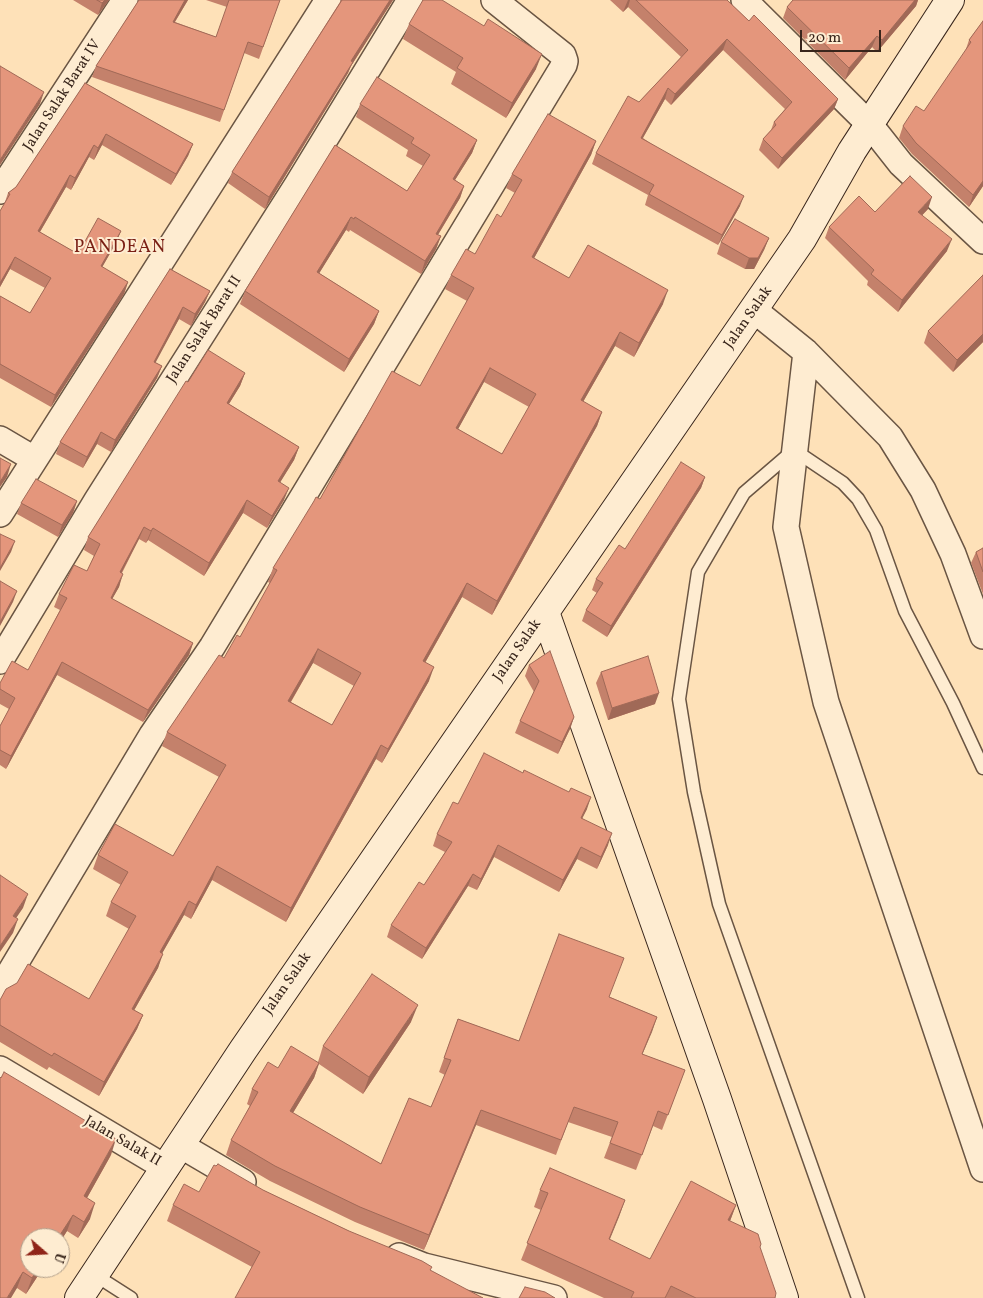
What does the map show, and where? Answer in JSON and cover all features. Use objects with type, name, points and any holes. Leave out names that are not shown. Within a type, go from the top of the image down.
[{"type":"street","name":"Jalan Salak Barat IV","points":[[0,191],[125,0]]},
{"type":"street","points":[[0,514],[328,0]]},
{"type":"street","name":"Jalan Salak Barat II","points":[[0,661],[97,500],[292,194],[410,0]]},
{"type":"street","points":[[0,989],[152,736],[212,647],[565,61],[563,55],[494,0]]},
{"type":"street","points":[[744,0],[871,126],[901,164],[983,241]]},
{"type":"street","name":"Jalan Salak","points":[[80,1298],[249,1042],[802,239],[852,151],[871,126],[950,0]]},
{"type":"street","points":[[754,310],[806,352],[890,437],[923,490],[953,554],[983,636]]},
{"type":"street","points":[[806,352],[786,527],[826,702],[983,1169]]},
{"type":"street","points":[[0,439],[34,459]]},
{"type":"street","points":[[545,612],[714,1089],[784,1298]]},
{"type":"street","name":"Jalan Salak II","points":[[0,1069],[166,1168]]},
{"type":"street","points":[[180,1145],[262,1194]]},
{"type":"street","points":[[374,1245],[424,1266],[554,1298]]},
{"type":"lane","points":[[858,1298],[719,904],[694,792],[679,699],[698,572],[744,493],[794,450],[843,483],[858,499],[876,530],[905,611],[953,703],[983,768]]},
{"type":"lane","points":[[95,1275],[131,1298]]},
{"type":"building","points":[[139,0],[185,0],[173,22],[216,37],[229,0],[280,0],[263,47],[248,42],[224,110],[96,66]]},
{"type":"building","points":[[342,0],[390,0],[269,197],[232,172]]},
{"type":"building","points":[[423,0],[442,0],[484,26],[488,19],[542,54],[512,103],[457,68],[463,58],[409,24]]},
{"type":"building","points":[[636,0],[727,0],[749,21],[754,15],[838,99],[782,158],[763,139],[776,125],[774,122],[792,102],[727,39],[675,94],[668,88],[641,138],[744,196],[722,235],[649,194],[654,185],[596,153],[628,96],[639,102],[688,50]]},
{"type":"building","points":[[793,0],[915,0],[882,40],[877,36],[849,68],[787,7]]},
{"type":"building","points":[[983,21],[983,181],[973,195],[916,143],[903,126],[916,106],[924,111]]},
{"type":"building","points":[[0,66],[44,92],[0,160]]},
{"type":"building","points":[[377,77],[477,140],[453,179],[464,186],[436,234],[441,236],[425,261],[355,217],[354,219],[351,217],[317,272],[379,311],[349,359],[245,291],[335,145],[407,191],[430,155],[411,143],[414,138],[360,104]]},
{"type":"building","points":[[85,83],[193,144],[176,174],[106,134],[98,148],[94,145],[75,178],[70,175],[38,231],[78,254],[98,218],[121,231],[101,266],[128,282],[55,395],[0,364],[0,296],[30,313],[51,278],[15,257],[0,283],[0,211],[10,194],[8,193],[16,187]]},
{"type":"building","points":[[548,114],[596,141],[532,257],[569,278],[588,245],[668,290],[639,343],[620,332],[581,400],[602,412],[497,601],[467,583],[423,661],[434,667],[388,749],[381,745],[291,908],[217,866],[196,905],[189,901],[160,952],[163,954],[132,1009],[143,1015],[104,1082],[54,1053],[52,1056],[0,1025],[0,1000],[6,989],[17,983],[28,964],[89,999],[136,916],[111,902],[128,872],[98,855],[115,824],[173,856],[226,765],[167,732],[219,655],[224,658],[237,635],[240,637],[277,570],[273,568],[316,497],[320,499],[392,371],[420,386],[474,288],[451,275],[466,249],[475,254],[497,214],[501,217],[522,180],[512,174]],"holes":[[[490,368],[536,394],[502,454],[456,428]],[[318,649],[361,673],[332,725],[288,701]]]},
{"type":"building","points":[[910,176],[932,197],[918,212],[952,239],[902,300],[871,274],[874,270],[829,227],[859,196],[875,212]]},
{"type":"building","points":[[735,219],[769,238],[758,258],[749,258],[721,242]]},
{"type":"building","points":[[170,269],[210,291],[195,314],[183,307],[154,362],[162,366],[115,440],[101,432],[87,457],[60,442]]},
{"type":"building","points":[[983,275],[983,334],[957,360],[928,331]]},
{"type":"building","points":[[208,350],[245,373],[227,403],[299,447],[278,481],[289,488],[272,516],[247,500],[209,563],[153,528],[151,531],[144,527],[120,572],[123,574],[111,598],[193,643],[148,710],[62,662],[11,756],[0,750],[0,726],[15,698],[0,689],[0,683],[12,661],[28,670],[67,598],[59,594],[74,565],[87,571],[100,544],[88,537],[186,381],[188,382]]},
{"type":"building","points":[[0,458],[11,464],[0,482]]},
{"type":"building","points":[[681,462],[705,477],[611,626],[586,610],[603,583],[596,579],[619,545],[625,549]]},
{"type":"building","points":[[36,479],[77,501],[62,525],[21,503]]},
{"type":"building","points":[[0,534],[15,541],[0,568]]},
{"type":"building","points":[[983,548],[983,572],[976,552]]},
{"type":"building","points":[[0,581],[17,591],[0,622]]},
{"type":"building","points":[[550,651],[574,717],[562,742],[520,721],[539,681],[529,665]]},
{"type":"building","points":[[648,656],[659,693],[612,708],[601,672]]},
{"type":"building","points":[[484,753],[523,773],[524,770],[569,792],[571,788],[591,797],[581,818],[612,833],[601,857],[581,847],[563,880],[498,845],[481,879],[473,874],[426,948],[391,925],[419,882],[424,885],[452,842],[437,834],[453,802],[458,804]]},
{"type":"building","points":[[0,875],[28,894],[13,916],[18,919],[0,946]]},
{"type":"building","points":[[559,934],[624,958],[609,997],[657,1017],[642,1054],[685,1070],[668,1115],[658,1111],[642,1155],[610,1143],[618,1122],[574,1107],[561,1140],[481,1110],[429,1235],[360,1207],[275,1166],[231,1140],[258,1092],[252,1089],[268,1062],[278,1068],[291,1046],[319,1063],[290,1111],[381,1164],[409,1098],[431,1107],[451,1060],[444,1058],[458,1019],[519,1041]]},
{"type":"building","points":[[372,974],[418,1005],[369,1077],[323,1046]]},
{"type":"building","points":[[4,1072],[116,1139],[84,1196],[95,1203],[84,1222],[73,1215],[65,1228],[20,1228],[20,1277],[7,1298],[0,1298],[1,1078]]},
{"type":"building","points":[[218,1164],[263,1190],[349,1231],[422,1261],[432,1267],[430,1270],[483,1298],[235,1298],[260,1252],[173,1205],[184,1184],[199,1192],[214,1165]]},
{"type":"building","points":[[550,1168],[625,1200],[609,1239],[650,1259],[691,1181],[736,1205],[728,1220],[758,1234],[760,1247],[776,1293],[775,1298],[696,1298],[671,1286],[665,1298],[631,1298],[634,1292],[527,1243],[548,1193],[540,1190]]},
{"type":"building","points":[[525,1287],[545,1292],[555,1298],[519,1298]]},
{"type":"district","name":"PANDEAN","points":[[120,249]]}]
